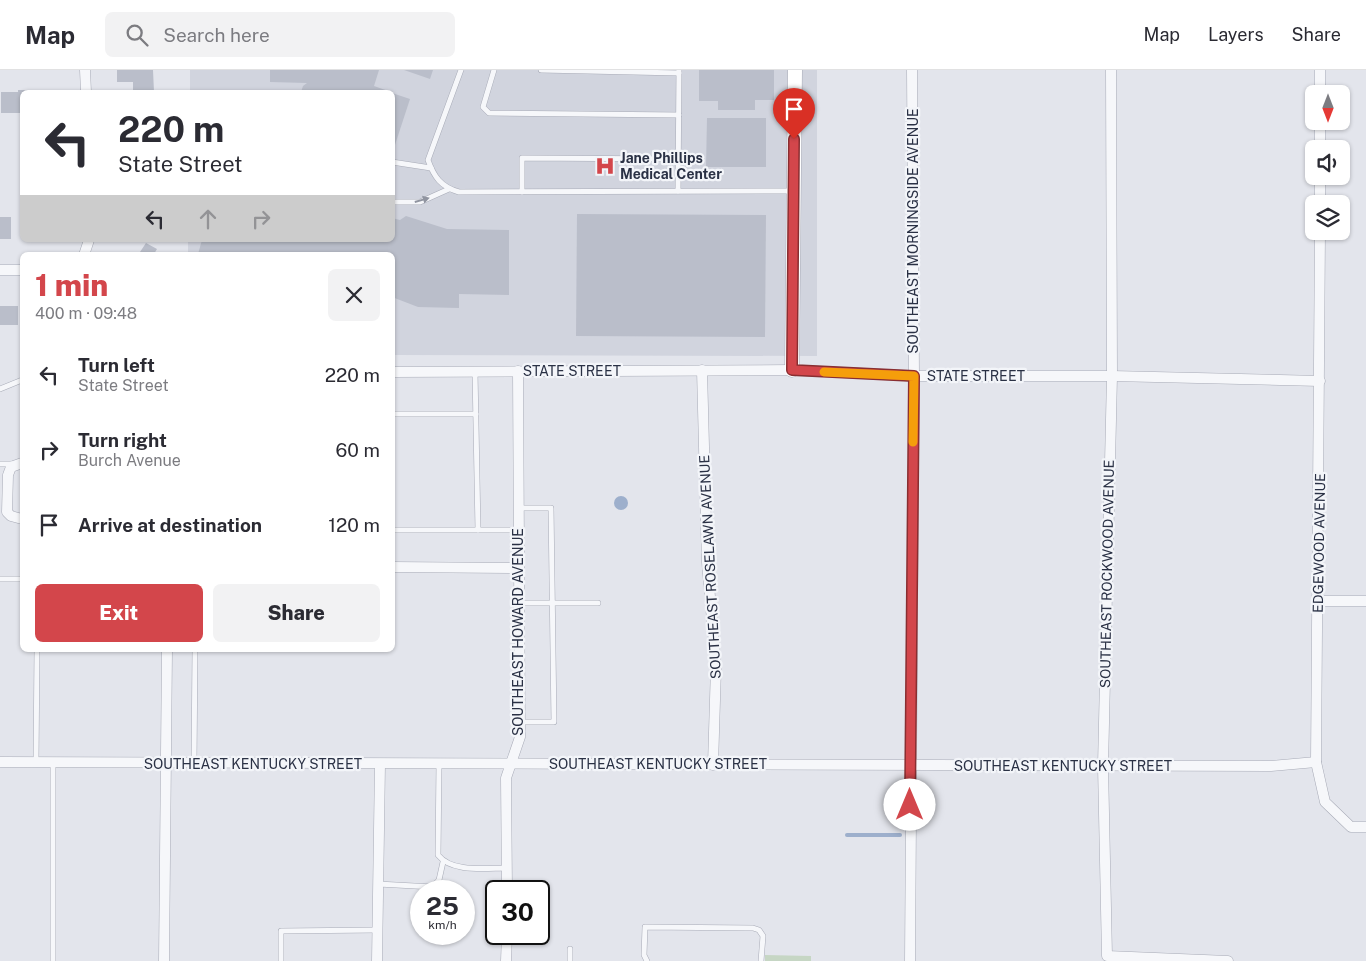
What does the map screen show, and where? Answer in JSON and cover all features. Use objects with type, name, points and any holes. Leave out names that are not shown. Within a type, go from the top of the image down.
[{"type":"street","points":[[85,70],[86,90]]},
{"type":"street","points":[[792,370],[794,70]]},
{"type":"street","name":"SOUTHEAST MORNINGSIDE AVENUE","points":[[910,961],[914,376],[912,70]]},
{"type":"street","name":"SOUTHEAST ROCKWOOD AVENUE","points":[[1111,70],[1112,376],[1103,766],[1107,956],[1228,961]]},
{"type":"street","points":[[1320,70],[1320,85]]},
{"type":"street","name":"EDGEWOOD AVENUE","points":[[1320,240],[1316,762],[1325,802],[1351,827],[1366,827]]},
{"type":"street","points":[[0,270],[20,270]]},
{"type":"street","name":"SOUTHEAST ROSELAWN AVENUE","points":[[702,370],[707,562],[716,667],[713,765]]},
{"type":"street","name":"STATE STREET","points":[[395,372],[792,370],[914,376],[1112,376],[1320,380]]},
{"type":"street","name":"SOUTHEAST HOWARD AVENUE","points":[[507,880],[506,778],[520,737],[518,372]]},
{"type":"street","points":[[20,463],[11,467],[8,475],[6,512],[11,516],[20,518]]},
{"type":"street","points":[[395,567],[518,568]]},
{"type":"street","points":[[1318,601],[1366,600]]},
{"type":"street","points":[[164,961],[168,764],[167,652]]},
{"type":"street","name":"SOUTHEAST KENTUCKY STREET","points":[[0,762],[1271,766],[1316,762]]},
{"type":"street","points":[[377,961],[380,764]]},
{"type":"street","points":[[506,961],[507,945]]},
{"type":"lane","points":[[461,70],[428,160],[440,183],[449,189],[459,192],[794,191]]},
{"type":"lane","points":[[494,70],[483,107],[489,113],[679,115]]},
{"type":"lane","points":[[542,70],[679,71],[678,191]]},
{"type":"lane","points":[[522,192],[522,158],[678,159]]},
{"type":"lane","points":[[395,162],[431,168]]},
{"type":"lane","points":[[395,202],[420,202],[449,189]]},
{"type":"lane","points":[[476,372],[478,530]]},
{"type":"lane","points":[[0,389],[20,381]]},
{"type":"lane","points":[[395,414],[476,414]]},
{"type":"lane","points":[[0,464],[20,463]]},
{"type":"lane","points":[[518,508],[551,508],[554,722],[519,722]]},
{"type":"lane","points":[[395,530],[518,530]]},
{"type":"lane","points":[[0,579],[20,579]]},
{"type":"lane","points":[[518,603],[598,603]]},
{"type":"lane","points":[[36,762],[37,652]]},
{"type":"lane","points":[[194,764],[195,652]]},
{"type":"lane","points":[[53,762],[53,961]]},
{"type":"lane","points":[[439,764],[438,856],[444,862],[455,866],[507,868]]},
{"type":"lane","points":[[378,884],[433,887],[439,880],[444,862]]},
{"type":"lane","points":[[647,961],[644,956],[644,927],[753,928],[759,930],[762,936],[761,961]]},
{"type":"lane","points":[[281,961],[281,931],[378,930]]},
{"type":"lane","points":[[570,949],[570,961]]},
{"type":"shaded area","name":"Jane Phillips Medical Center","points":[[190,70],[817,70],[817,356],[395,355],[395,252],[188,252],[188,242],[395,242],[395,90],[190,90]]},
{"type":"green space","points":[[765,955],[811,956],[811,961],[765,961]]},
{"type":"water","points":[[618,496],[624,496],[628,503],[624,510],[618,510],[614,506],[614,500]]},
{"type":"building","points":[[117,70],[153,70],[154,90],[133,90],[133,82],[117,82]]},
{"type":"building","points":[[270,70],[379,70],[374,86],[385,90],[302,90],[307,83],[270,82]]},
{"type":"building","points":[[404,70],[433,70],[430,79]]},
{"type":"building","points":[[699,70],[774,70],[774,100],[755,100],[755,110],[718,110],[718,101],[699,101]]},
{"type":"building","points":[[20,90],[20,113],[1,113],[1,92],[18,92]]},
{"type":"building","points":[[395,94],[410,99],[395,145]]},
{"type":"building","points":[[707,118],[766,118],[766,167],[706,167]]},
{"type":"building","points":[[577,214],[766,215],[765,337],[576,336]]},
{"type":"building","points":[[406,216],[447,229],[509,230],[509,295],[459,294],[459,308],[418,307],[395,298],[395,252],[199,252],[201,242],[395,242],[395,219],[400,220]]},
{"type":"building","points":[[0,217],[11,217],[11,239],[0,239]]},
{"type":"building","points":[[146,243],[157,249],[155,252],[140,252]]},
{"type":"building","points":[[0,306],[18,306],[18,325],[0,325]]},
{"type":"waterway","points":[[847,835],[900,835]]},
{"type":"slow traffic","points":[[824,372],[914,376],[913,442]]},
{"type":"place","name":"Jane Phillips Medical Center","points":[[605,166]]},
{"type":"route","points":[[794,139],[792,370],[914,376],[910,805]]}]
